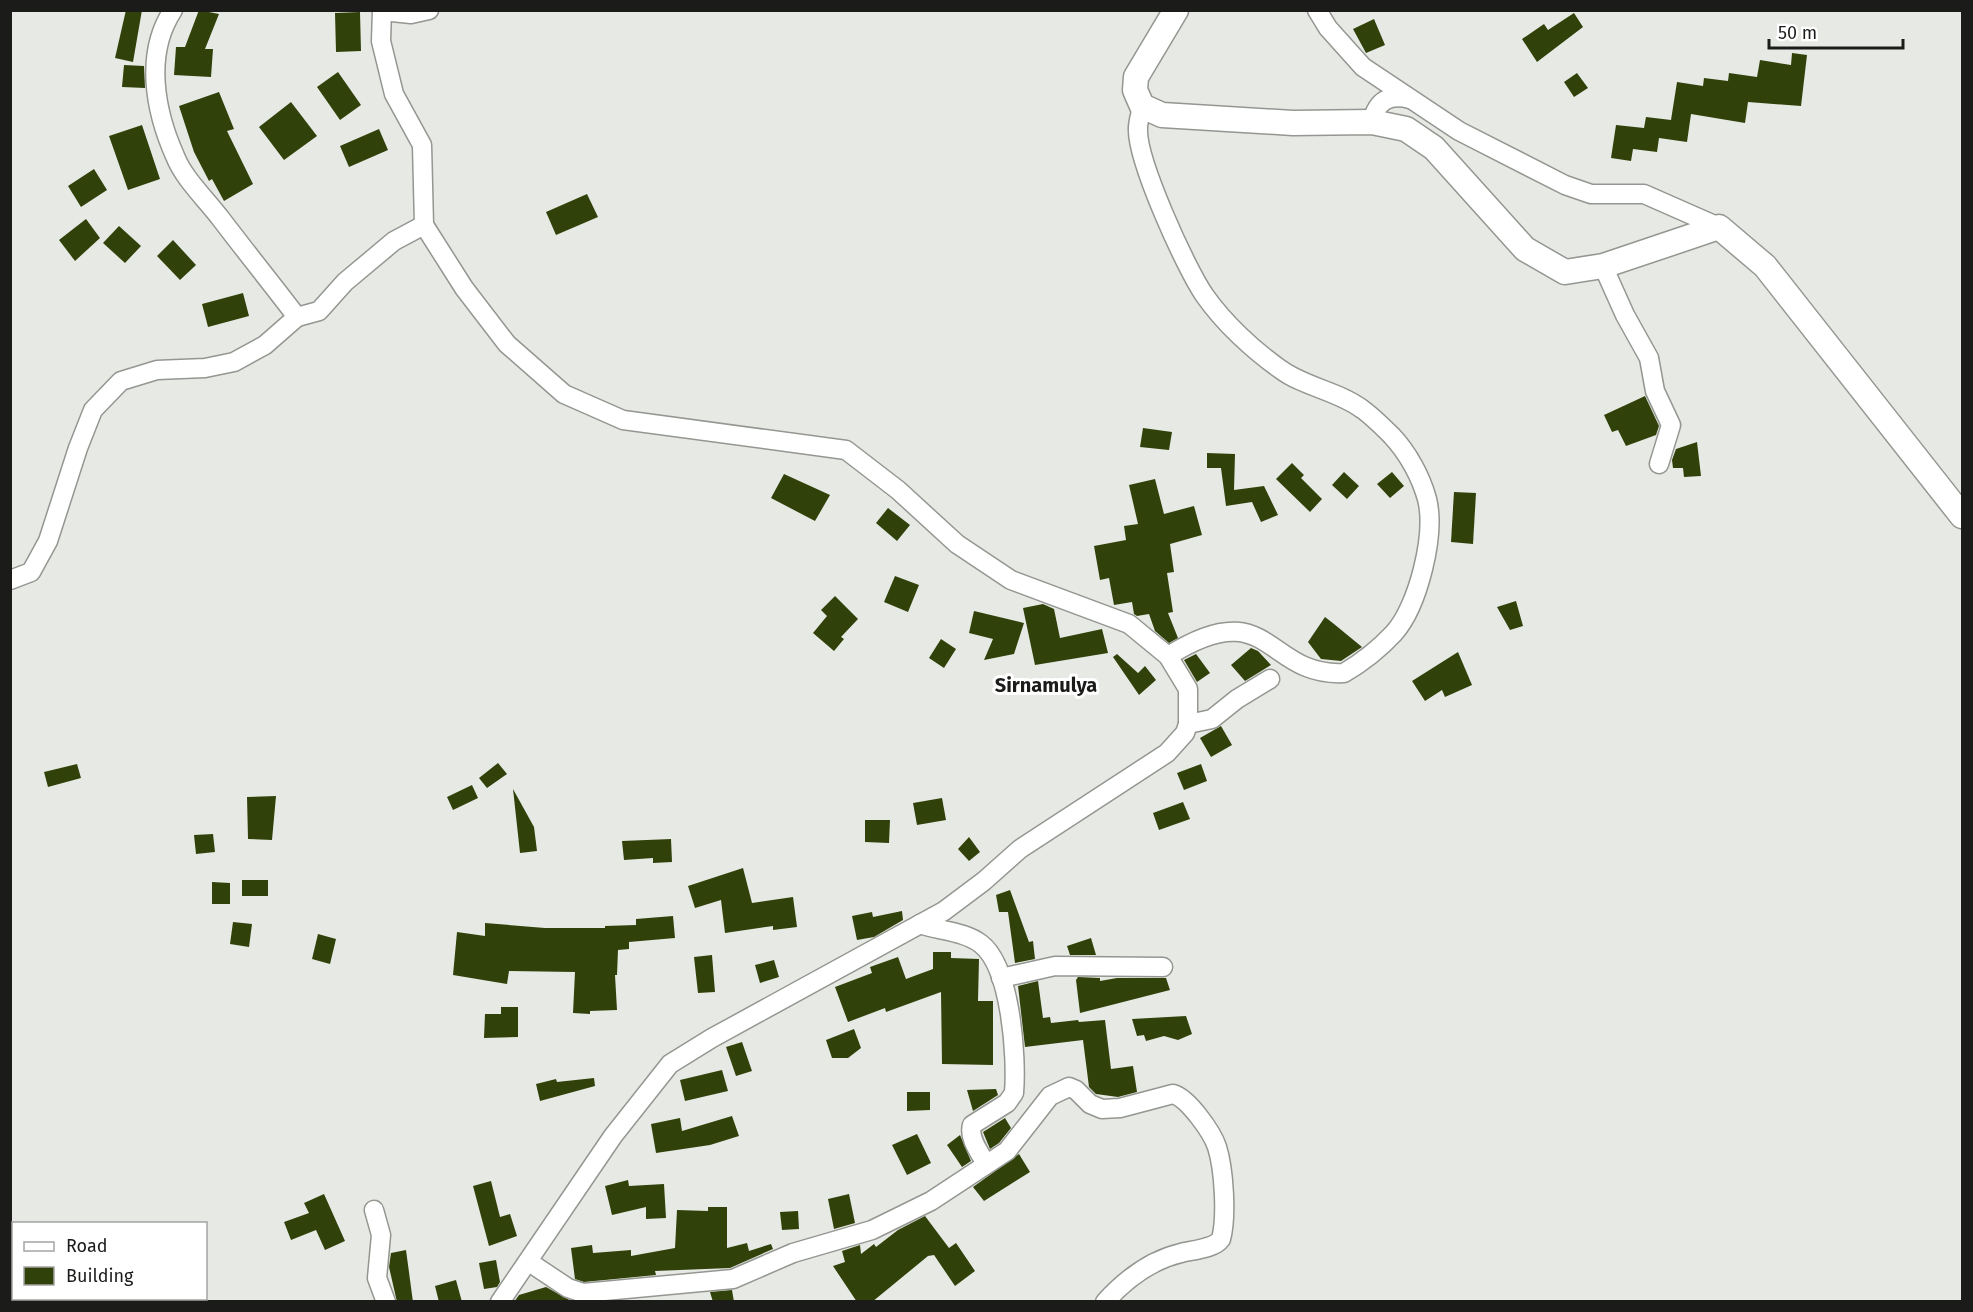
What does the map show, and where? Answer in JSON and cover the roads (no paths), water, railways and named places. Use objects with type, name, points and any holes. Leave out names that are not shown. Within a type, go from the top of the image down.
[{"type":"main road","points":[[1176,10],[1136,77],[1135,90],[1142,106],[1162,115],[1216,120],[1372,122],[1406,129],[1434,148],[1525,249],[1565,272],[1603,266],[1719,227],[1765,266],[1962,516]]},
{"type":"street","points":[[173,10],[160,40],[154,72],[157,104],[175,158],[200,194],[297,317]]},
{"type":"street","points":[[429,10],[411,14],[382,11],[381,41],[394,94],[422,145],[424,225],[464,288],[507,344],[564,394],[623,420],[846,450],[898,490],[957,544],[1011,580],[1129,624],[1168,656],[1188,689],[1188,724],[1185,733],[1167,753],[1020,849],[984,881],[944,911],[712,1038],[670,1064],[613,1136],[500,1302]]},
{"type":"street","points":[[1317,10],[1328,28],[1363,67],[1459,131],[1565,185],[1591,195],[1644,194],[1719,227]]},
{"type":"street","points":[[1372,122],[1374,112],[1383,102],[1395,96],[1412,99]]},
{"type":"street","points":[[1142,106],[1138,129],[1142,152],[1172,234],[1205,296],[1240,335],[1281,371],[1361,408],[1393,437],[1415,468],[1427,501],[1428,533],[1421,572],[1416,593],[1406,615],[1393,634],[1344,673],[1322,672],[1304,666],[1267,641],[1249,633],[1227,631],[1211,633],[1168,656]]},
{"type":"street","points":[[10,580],[31,572],[48,541],[78,448],[93,410],[121,381],[157,370],[205,368],[234,362],[265,345],[297,317],[319,311],[345,282],[394,242],[424,225]]},
{"type":"street","points":[[1603,266],[1625,315],[1649,358],[1655,391],[1671,425],[1659,464]]},
{"type":"street","points":[[1188,724],[1212,719],[1237,699],[1270,679]]},
{"type":"street","points":[[920,924],[966,935],[981,944],[995,959],[1001,978],[1009,1012],[1015,1085],[1012,1098],[972,1125],[970,1131],[986,1164]]},
{"type":"street","points":[[1001,978],[1055,966],[1163,967]]},
{"type":"street","points":[[529,1262],[568,1288],[583,1293],[733,1279],[793,1253],[872,1230],[931,1202],[1007,1150],[1021,1136],[1038,1108],[1050,1096],[1069,1088],[1076,1090],[1090,1104],[1102,1108],[1119,1108],[1173,1094],[1186,1102],[1216,1145],[1222,1178],[1221,1239],[1214,1245],[1174,1255],[1134,1275],[1105,1302]]},
{"type":"street","points":[[374,1209],[381,1235],[377,1278],[386,1302]]},
{"type":"district","name":"Sirnamulya","points":[[1046,685]]}]
